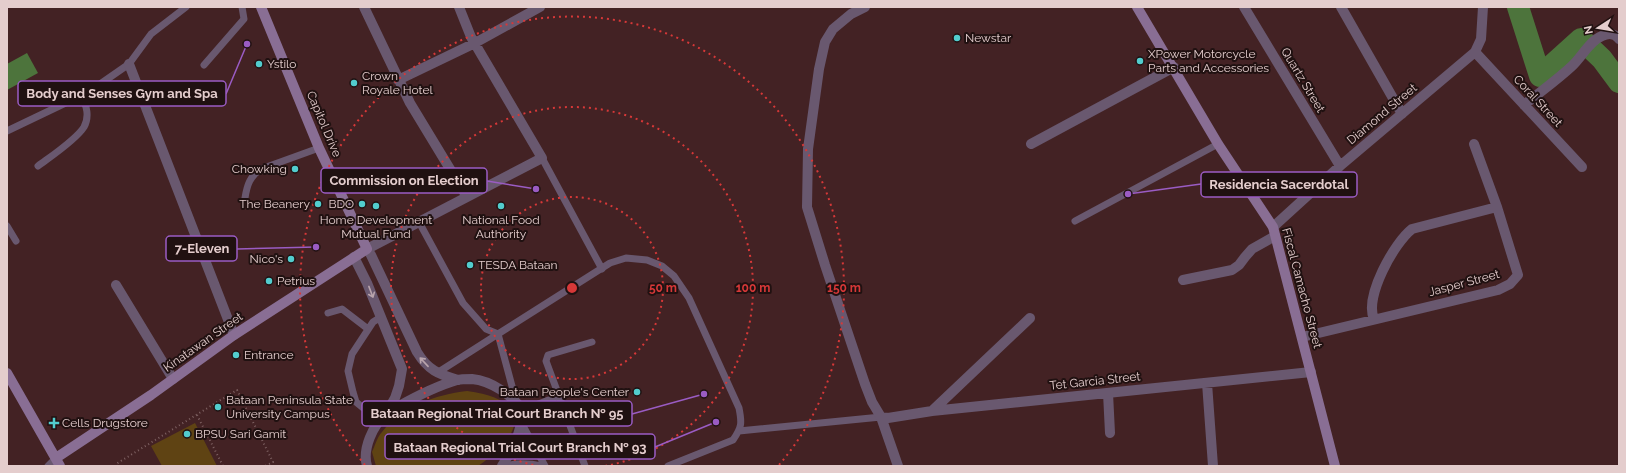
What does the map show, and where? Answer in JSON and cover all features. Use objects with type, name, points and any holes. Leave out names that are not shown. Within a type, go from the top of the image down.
[{"type":"street","name":"Capitol Drive","points":[[261,7],[319,148],[367,249]]},
{"type":"street","points":[[364,7],[410,103],[467,197]]},
{"type":"street","points":[[458,380],[437,373],[424,363],[417,352],[372,255],[367,249],[542,158],[475,43],[459,7]]},
{"type":"street","points":[[398,80],[475,43],[540,7]]},
{"type":"street","points":[[865,7],[851,14],[833,29],[825,42],[819,69],[808,149],[807,207],[865,384],[872,402],[882,417],[898,466]]},
{"type":"street","name":"Fiscal Camacho Street","points":[[1137,7],[1174,67],[1218,144],[1274,232],[1336,466]]},
{"type":"street","name":"Quartz Street","points":[[1244,7],[1340,166]]},
{"type":"street","points":[[1341,7],[1402,114]]},
{"type":"street","points":[[1476,52],[1481,39],[1483,7]]},
{"type":"street","points":[[1524,105],[1571,67],[1590,45],[1601,36],[1608,34],[1617,36],[1619,39]]},
{"type":"street","name":"Diamond Street","points":[[1183,280],[1232,270],[1239,266],[1252,250],[1274,232],[1340,166],[1476,52]]},
{"type":"street","name":"Coral Street","points":[[1476,52],[1582,167]]},
{"type":"street","points":[[129,64],[234,334]]},
{"type":"street","points":[[1031,144],[1174,67]]},
{"type":"street","name":"Jasper Street","points":[[1302,338],[1374,319],[1498,290],[1510,284],[1518,274],[1497,207],[1474,144]]},
{"type":"street","points":[[1374,319],[1371,310],[1378,282],[1389,257],[1406,234],[1412,229],[1497,207]]},
{"type":"street","name":"Kinatawan Street","points":[[58,462],[234,334],[367,249]]},
{"type":"street","points":[[354,257],[367,282],[402,369],[395,398],[367,444],[365,462],[367,466]]},
{"type":"street","points":[[116,285],[173,379]]},
{"type":"street","points":[[932,411],[1030,318]]},
{"type":"street","name":"Tet Garcia Street","points":[[882,417],[888,418],[932,411],[1311,372]]},
{"type":"street","points":[[7,373],[58,462]]},
{"type":"street","points":[[384,416],[416,397],[458,380],[473,379],[486,382],[516,401],[523,410],[522,424],[517,442],[503,466]]},
{"type":"street","points":[[1207,383],[1213,466]]},
{"type":"street","points":[[1108,393],[1110,433]]},
{"type":"lane","points":[[7,131],[76,98],[80,98],[129,64],[151,34],[186,7]]},
{"type":"lane","points":[[204,65],[244,19],[242,7]]},
{"type":"lane","points":[[38,166],[65,146],[84,126],[87,115],[83,100],[80,98]]},
{"type":"lane","points":[[1075,220],[1218,144]]},
{"type":"lane","points":[[245,198],[249,180],[254,173],[261,169],[319,148]]},
{"type":"lane","points":[[542,158],[602,269]]},
{"type":"lane","points":[[419,222],[464,303],[486,329],[498,334]]},
{"type":"lane","points":[[7,226],[16,241]]},
{"type":"lane","points":[[437,373],[610,263],[626,258],[647,260],[662,266],[674,276],[689,298],[739,408],[742,422],[739,431],[733,440],[668,466]]},
{"type":"lane","points":[[328,313],[342,309],[368,329]]},
{"type":"lane","points":[[381,317],[373,322],[352,354],[348,371],[352,392],[356,402],[367,411],[384,416]]},
{"type":"lane","points":[[498,334],[516,401]]},
{"type":"lane","points":[[584,466],[546,361],[548,355],[592,342]]},
{"type":"lane","points":[[523,410],[559,396]]},
{"type":"lane","points":[[739,431],[882,417]]},
{"type":"lane","points":[[522,424],[545,466]]},
{"type":"lane","points":[[48,466],[58,462]]},
{"type":"lane","points":[[503,466],[530,463],[541,466]]},
{"type":"path","points":[[117,466],[116,464],[237,390],[273,462],[266,466]]},
{"type":"path","points":[[197,415],[223,466]]},
{"type":"shaded area","points":[[27,53],[38,73],[7,90],[7,64]]},
{"type":"shaded area","points":[[467,391],[489,395],[503,402],[512,410],[515,420],[512,431],[505,442],[493,454],[478,466],[376,466],[372,452],[377,439],[390,423],[399,415],[420,403],[431,399],[443,395]]},
{"type":"shaded area","name":"BPSU Sari Gamit","points":[[195,423],[217,466],[162,466],[151,446]]},
{"type":"waterway","points":[[1518,7],[1540,76],[1581,39],[1602,59],[1619,82]]},
{"type":"place","name":"Newstar","points":[[957,38]]},
{"type":"place","name":"Body and Senses Gym and Spa","points":[[247,44]]},
{"type":"place","name":"XPower Motorcycle Parts and Accessories","points":[[1140,61]]},
{"type":"place","name":"Ystilo","points":[[259,64]]},
{"type":"place","name":"Crown Royale Hotel","points":[[354,83]]},
{"type":"place","name":"Chowking","points":[[295,169]]},
{"type":"place","name":"Commission on Election","points":[[536,189]]},
{"type":"place","name":"Residencia Sacerdotal","points":[[1128,194]]},
{"type":"place","name":"The Beanery","points":[[318,204]]},
{"type":"place","name":"BDO","points":[[362,204]]},
{"type":"place","name":"Home Development Mutual Fund","points":[[376,206]]},
{"type":"place","name":"National Food Authority","points":[[501,206]]},
{"type":"place","name":"7-Eleven","points":[[316,247]]},
{"type":"place","name":"Nico's","points":[[291,259]]},
{"type":"place","name":"TESDA Bataan","points":[[470,265]]},
{"type":"place","name":"Petrius","points":[[269,281]]},
{"type":"place","name":"Entrance","points":[[236,355]]},
{"type":"place","name":"Bataan People's Center","points":[[637,392]]},
{"type":"place","name":"Bataan Regional Trial Court Branch № 95","points":[[704,394]]},
{"type":"place","name":"Bataan Peninsula State University Campus","points":[[218,407]]},
{"type":"place","name":"Bataan Regional Trial Court Branch № 93","points":[[716,422]]},
{"type":"place","name":"Cells Drugstore","points":[[54,423]]},
{"type":"place","name":"BPSU Sari Gamit","points":[[187,434]]}]
